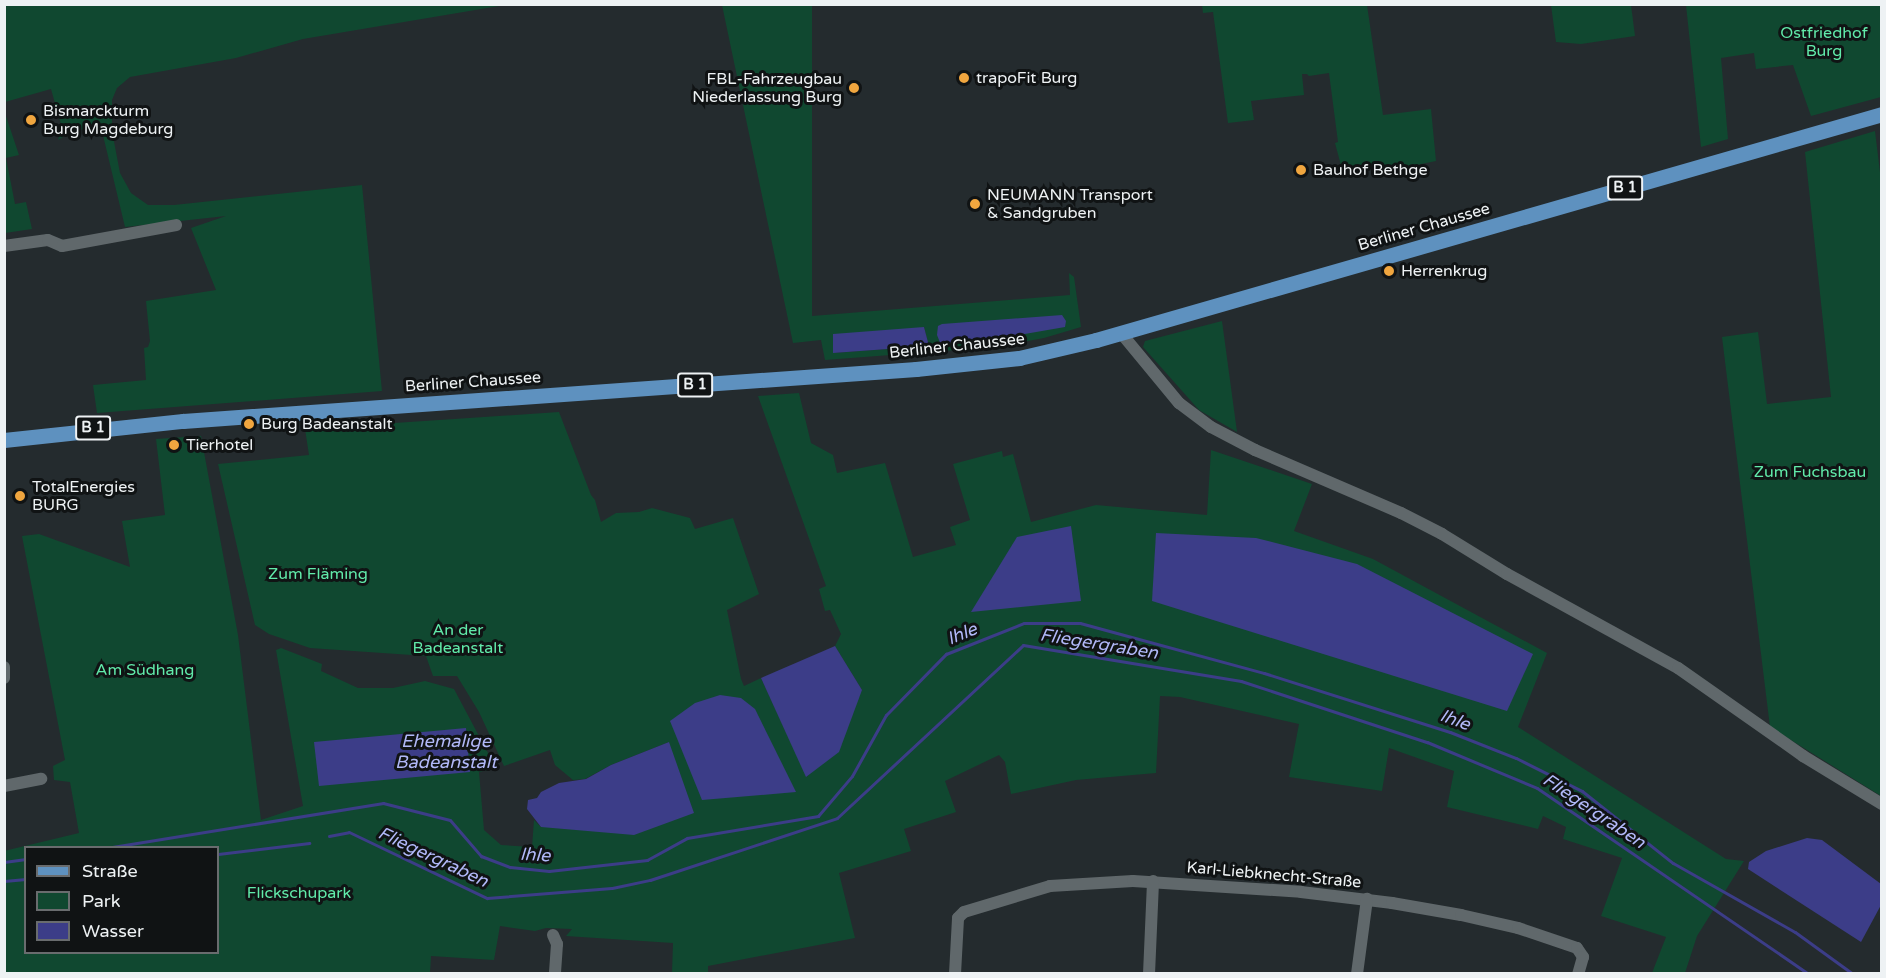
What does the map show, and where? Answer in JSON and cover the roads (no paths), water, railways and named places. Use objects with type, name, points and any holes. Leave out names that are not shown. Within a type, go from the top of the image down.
[{"type":"main road","name":"Berliner Chaussee","points":[[4,440],[183,421],[974,364],[1036,355],[1120,333],[1881,114]]},
{"type":"street","points":[[4,246],[48,240],[62,246],[176,225]]},
{"type":"street","points":[[1120,333],[1174,397],[1211,427],[1255,450],[1401,513],[1442,534],[1507,574],[1678,668],[1803,756],[1881,804]]},
{"type":"street","points":[[4,667],[4,678]]},
{"type":"street","points":[[4,786],[41,779]]},
{"type":"street","points":[[1149,974],[1153,881]]},
{"type":"street","name":"Karl-Liebknecht-Straße","points":[[955,974],[960,915],[1050,886],[1153,881],[1264,888],[1367,899],[1499,923],[1571,945],[1582,953],[1578,974]]},
{"type":"street","points":[[1357,974],[1367,899]]},
{"type":"street","points":[[553,935],[556,944],[555,974]]},
{"type":"water","points":[[1062,315],[1066,321],[1065,327],[1002,338],[941,345],[937,335],[938,326],[942,324]]},
{"type":"water","points":[[924,327],[929,346],[833,353],[833,334]]},
{"type":"water","points":[[1071,526],[1081,601],[971,612],[1017,537]]},
{"type":"water","points":[[1156,533],[1256,538],[1357,564],[1533,654],[1507,711],[1152,601]]},
{"type":"water","points":[[835,646],[862,690],[839,752],[806,777],[761,678]]},
{"type":"water","points":[[720,695],[741,698],[755,709],[796,792],[702,800],[670,721],[695,703]]},
{"type":"water","name":"Ehemalige Badeanstalt","points":[[466,728],[470,772],[319,786],[314,742]]},
{"type":"water","points":[[669,742],[694,813],[634,835],[541,827],[527,809],[528,800],[537,798],[541,792],[559,783],[586,779],[611,765]]},
{"type":"water","points":[[1807,838],[1822,840],[1881,884],[1881,905],[1861,942],[1748,869],[1749,862],[1766,851]]},
{"type":"waterway","name":"Ihle","points":[[118,846],[383,803],[450,820],[481,856],[510,867],[549,871],[647,860],[687,838],[818,816],[852,776],[886,715],[946,654],[1024,623],[1080,623],[1264,673],[1450,732],[1516,758],[1582,791],[1673,863],[1795,932],[1853,974]]},
{"type":"waterway","name":"Fliegergraben","points":[[329,836],[349,832],[487,898],[612,888],[650,880],[837,818],[1023,645],[1241,681],[1427,742],[1537,788],[1809,974]]},
{"type":"waterway","name":"Fliegergraben","points":[[219,854],[309,843]]},
{"type":"waterway","name":"Ihle","points":[[4,862],[24,859]]},
{"type":"waterway","name":"Fliegergraben","points":[[4,881],[24,879]]},
{"type":"place","name":"trapoFit Burg","points":[[964,78]]},
{"type":"place","name":"FBL-Fahrzeugbau Niederlassung Burg","points":[[854,88]]},
{"type":"place","name":"Bismarckturm Burg Magdeburg","points":[[31,120]]},
{"type":"place","name":"Bauhof Bethge","points":[[1301,170]]},
{"type":"place","name":"NEUMANN Transport & Sandgruben","points":[[975,204]]},
{"type":"place","name":"Herrenkrug","points":[[1389,271]]},
{"type":"place","name":"Burg Badeanstalt","points":[[249,424]]},
{"type":"place","name":"Tierhotel","points":[[174,445]]},
{"type":"place","name":"TotalEnergies BURG","points":[[20,496]]},
{"type":"park label","name":"Ostfriedhof Burg","points":[[1824,42]]},
{"type":"park label","name":"Zum Fuchsbau","points":[[1810,472]]},
{"type":"park label","name":"Zum Fläming","points":[[318,574]]},
{"type":"park label","name":"An der Badeanstalt","points":[[458,639]]},
{"type":"park label","name":"Am Südhang","points":[[145,670]]},
{"type":"park label","name":"Flickschupark","points":[[299,893]]}]
